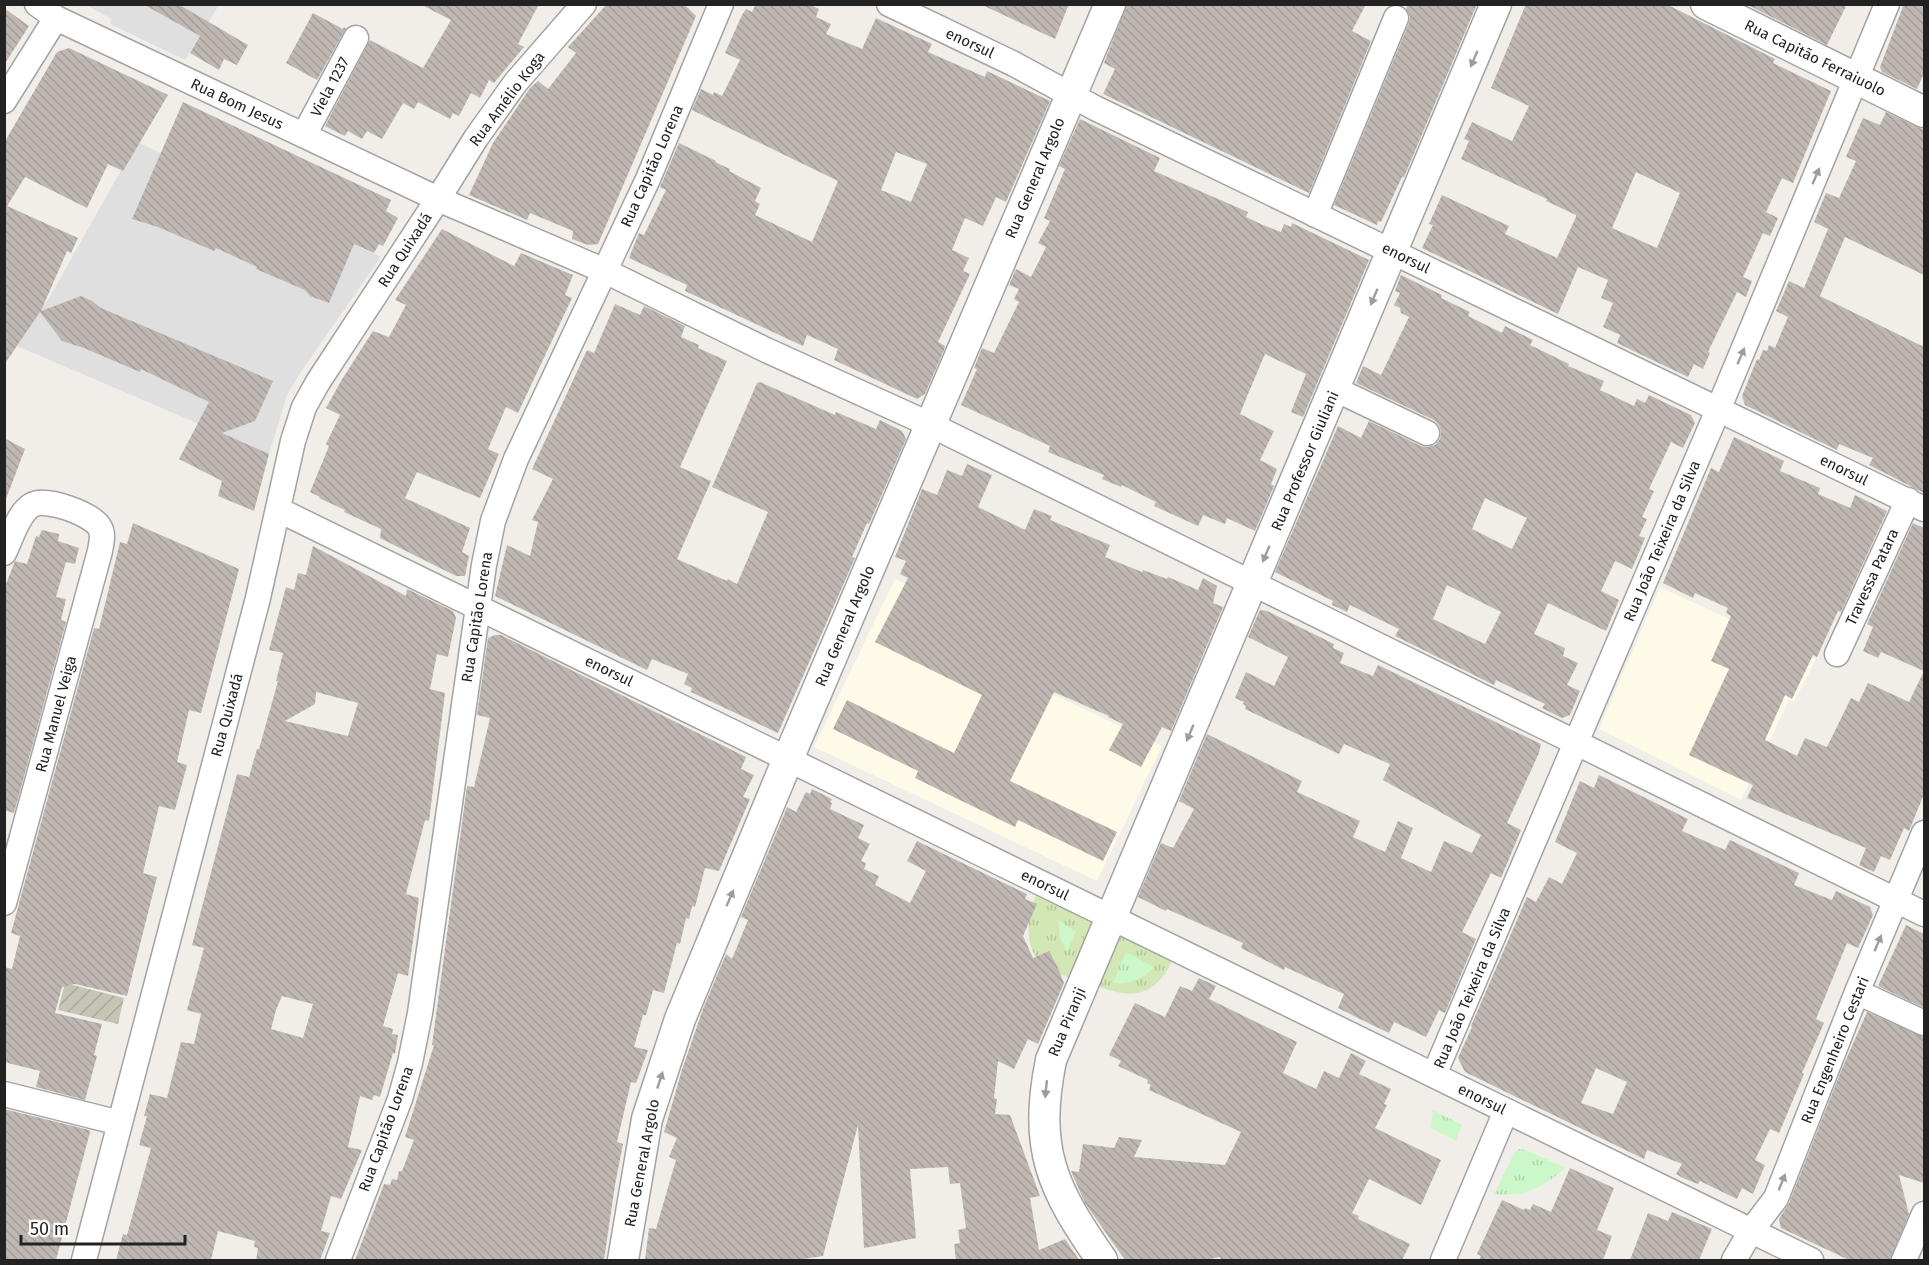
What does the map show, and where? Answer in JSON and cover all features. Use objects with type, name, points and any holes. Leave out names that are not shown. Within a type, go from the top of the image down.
[{"type":"street","name":"Rua Amélio Koga","points":[[438,199],[476,138],[516,82],[584,4]]},
{"type":"street","name":"Rua Capitão Lorena","points":[[338,1260],[400,1099],[410,1063],[420,1013],[478,607],[493,521],[516,459],[648,179],[721,4]]},
{"type":"street","name":"enorsul","points":[[889,4],[1315,215],[1916,505]]},
{"type":"street","name":"Rua General Argolo","points":[[623,1260],[647,1119],[680,1019],[788,759],[1110,4]]},
{"type":"street","name":"Rua Professor Giuliani","points":[[1112,918],[1496,4]]},
{"type":"street","name":"Rua Capitão Ferraiuolo","points":[[1706,4],[1924,112]]},
{"type":"street","name":"Rua João Teixeira da Silva","points":[[1434,1076],[1718,410],[1887,4]]},
{"type":"street","name":"Rua Bom Jesus","points":[[47,11],[438,199]]},
{"type":"street","points":[[4,100],[47,11]]},
{"type":"street","points":[[1315,215],[1396,18]]},
{"type":"street","name":"Viela 1237","points":[[304,135],[356,38]]},
{"type":"street","points":[[438,199],[605,272],[766,350],[931,425],[1924,914]]},
{"type":"street","name":"Rua Quixadá","points":[[84,1260],[258,598],[279,510],[292,441],[304,407],[318,382],[438,199]]},
{"type":"street","points":[[1335,389],[1427,433]]},
{"type":"street","name":"Rua Manuel Veiga","points":[[4,553],[22,515],[30,506],[41,502],[56,504],[83,515],[99,525],[102,538],[4,903]]},
{"type":"street","name":"Travessa Patara","points":[[1837,654],[1916,505]]},
{"type":"street","name":"enorsul","points":[[279,510],[1811,1260]]},
{"type":"street","name":"Rua Engenheiro Cestari","points":[[1734,1260],[1751,1231],[1776,1198],[1857,992],[1924,833]]},
{"type":"street","name":"Rua Piranji","points":[[1102,1260],[1074,1220],[1058,1190],[1046,1146],[1043,1116],[1051,1060],[1112,918]]},
{"type":"street","points":[[1857,992],[1924,1023]]},
{"type":"street","points":[[4,1094],[120,1123]]},
{"type":"street","points":[[1443,1260],[1506,1111]]},
{"type":"street","points":[[1904,1260],[1924,1214]]},
{"type":"shaded area","points":[[86,5],[219,5],[185,60],[110,24],[112,19]]},
{"type":"shaded area","points":[[86,5],[112,5],[106,15]]},
{"type":"shaded area","points":[[137,142],[381,257],[287,395],[269,454],[17,346],[49,298]]},
{"type":"shaded area","points":[[895,579],[1015,636],[999,669],[1162,746],[1097,881],[814,747]]},
{"type":"shaded area","points":[[1660,587],[1816,659],[1794,702],[1789,700],[1741,800],[1599,729]]},
{"type":"shaded area","points":[[65,983],[124,998],[118,1024],[58,1010]]},
{"type":"green space","points":[[1039,888],[1100,917],[1074,979],[1048,968],[1033,951],[1028,931],[1029,920]]},
{"type":"green space","points":[[1058,920],[1076,931],[1067,952],[1060,938]]},
{"type":"green space","points":[[1119,925],[1176,953],[1161,978],[1144,991],[1133,994],[1122,993],[1094,984]]},
{"type":"green space","points":[[1126,952],[1154,967],[1135,980],[1113,983]]},
{"type":"green space","points":[[1433,1110],[1462,1125],[1456,1141],[1431,1128]]},
{"type":"green space","points":[[1519,1149],[1566,1168],[1533,1190],[1515,1194],[1494,1194],[1514,1153]]},
{"type":"building","points":[[143,4],[178,4],[248,45],[237,65],[224,59],[219,70],[190,53],[200,36]]},
{"type":"building","points":[[420,4],[539,4],[518,44],[524,47],[494,83],[489,80],[480,98],[471,93],[459,116],[453,113],[450,119],[418,102],[414,109],[403,103],[382,139],[367,131],[362,139],[348,131],[345,136],[325,126],[370,40],[423,68],[451,20]]},
{"type":"building","points":[[607,4],[684,4],[696,16],[598,244],[588,245],[572,239],[573,231],[530,213],[527,220],[469,195],[493,143],[530,88],[538,81],[548,89],[576,53],[568,47]]},
{"type":"building","points":[[756,4],[809,4],[819,9],[816,17],[831,24],[826,34],[862,49],[876,18],[932,44],[928,52],[985,77],[987,71],[1050,101],[1006,202],[996,197],[983,226],[965,218],[952,250],[969,258],[963,271],[970,274],[938,342],[945,346],[944,350],[925,394],[917,399],[834,360],[838,349],[807,335],[803,346],[685,291],[687,285],[629,258],[639,233],[644,235],[666,190],[660,187],[679,143],[716,161],[730,169],[729,171],[761,188],[755,201],[760,204],[755,215],[812,242],[838,181],[692,110],[701,89],[713,95],[714,92],[722,96],[740,60],[725,53],[742,15],[746,9],[752,12]],"holes":[[[896,152],[927,164],[911,202],[881,190]]]},
{"type":"building","points":[[980,4],[1069,4],[1055,39]]},
{"type":"building","points":[[1127,4],[1366,4],[1352,31],[1371,41],[1309,193],[1103,94],[1115,69],[1104,63]]},
{"type":"building","points":[[1408,4],[1477,4],[1404,177],[1381,222],[1378,221],[1377,225],[1334,205],[1409,23],[1410,16],[1406,9]]},
{"type":"building","points":[[1526,4],[1666,4],[1775,59],[1773,63],[1831,91],[1793,183],[1782,178],[1766,212],[1778,218],[1770,236],[1763,233],[1743,277],[1752,281],[1746,297],[1737,292],[1708,352],[1710,353],[1703,369],[1694,364],[1688,377],[1617,343],[1620,335],[1603,327],[1613,303],[1601,298],[1608,280],[1578,267],[1558,314],[1422,248],[1433,225],[1429,224],[1442,195],[1509,226],[1505,234],[1557,258],[1576,217],[1546,201],[1547,199],[1461,159],[1469,141],[1464,139],[1472,122],[1512,141],[1529,106],[1491,88]],"holes":[[[1636,172],[1680,193],[1657,248],[1612,228]]]},
{"type":"building","points":[[1746,4],[1847,4],[1827,45]]},
{"type":"building","points":[[1904,4],[1924,4],[1924,73],[1917,89],[1882,72],[1880,67]]},
{"type":"building","points":[[4,8],[29,26],[4,65]]},
{"type":"building","points":[[313,13],[343,29],[346,28],[317,80],[286,63]]},
{"type":"building","points":[[69,48],[168,95],[123,171],[108,164],[87,208],[25,177],[7,206],[78,238],[71,253],[67,251],[41,311],[81,296],[101,308],[273,381],[255,421],[222,433],[269,454],[254,511],[218,496],[222,481],[179,459],[209,402],[141,369],[140,372],[62,341],[40,312],[4,365],[4,143],[57,52]]},
{"type":"building","points":[[183,102],[391,200],[386,211],[398,218],[383,246],[379,244],[374,253],[354,244],[329,303],[310,296],[305,290],[256,269],[257,267],[216,248],[214,251],[158,227],[132,219]]},
{"type":"building","points":[[1886,112],[1924,130],[1924,275],[1845,237],[1820,296],[1924,347],[1924,493],[1869,465],[1873,458],[1839,444],[1837,450],[1745,405],[1742,396],[1757,359],[1759,360],[1763,350],[1767,351],[1769,345],[1775,348],[1788,317],[1776,311],[1789,281],[1804,288],[1828,229],[1814,222],[1826,193],[1839,198],[1856,161],[1846,157],[1863,118],[1880,125]]},
{"type":"building","points":[[1080,119],[1160,158],[1154,171],[1248,212],[1246,217],[1281,232],[1284,224],[1291,227],[1292,223],[1369,260],[1303,417],[1291,412],[1306,374],[1265,354],[1246,399],[1240,414],[1274,431],[1260,460],[1277,469],[1271,484],[1274,486],[1255,531],[1227,518],[1225,524],[1203,515],[1198,526],[1154,506],[1156,502],[1122,485],[1121,487],[1102,479],[1104,475],[1048,452],[1050,446],[961,405],[977,369],[974,368],[982,348],[994,353],[1019,302],[1014,299],[1019,289],[1009,285],[1016,269],[1031,277],[1046,247],[1038,243],[1050,221],[1044,218],[1065,169],[1059,166]]},
{"type":"building","points":[[442,229],[514,266],[521,253],[573,275],[565,295],[572,298],[518,413],[506,407],[488,449],[499,454],[480,498],[417,472],[405,498],[470,528],[462,552],[469,556],[465,576],[456,576],[380,538],[381,529],[344,512],[345,510],[310,492],[329,446],[326,444],[340,415],[326,408],[373,331],[389,337],[406,305],[395,300]]},
{"type":"building","points":[[1401,275],[1470,312],[1468,316],[1502,333],[1505,326],[1533,340],[1530,345],[1569,364],[1568,366],[1604,381],[1600,390],[1634,406],[1637,399],[1645,403],[1649,395],[1691,415],[1695,423],[1683,448],[1671,442],[1649,489],[1654,491],[1642,517],[1647,519],[1639,536],[1645,538],[1632,569],[1615,561],[1601,591],[1619,600],[1606,631],[1548,603],[1534,634],[1565,648],[1563,656],[1578,663],[1567,685],[1580,691],[1570,715],[1562,718],[1542,708],[1545,704],[1496,680],[1494,685],[1395,636],[1399,629],[1350,605],[1347,612],[1332,605],[1333,601],[1275,572],[1338,426],[1361,438],[1369,421],[1421,446],[1428,447],[1435,445],[1440,439],[1439,425],[1434,420],[1356,383],[1363,366],[1381,375],[1409,317],[1401,313],[1400,308],[1394,305],[1400,293],[1395,291]],"holes":[[[1485,498],[1527,518],[1512,549],[1472,529]],[[1447,585],[1501,612],[1485,644],[1433,619]]]},
{"type":"building","points":[[615,304],[640,315],[644,306],[685,326],[681,337],[699,345],[698,348],[727,361],[680,467],[711,481],[677,559],[737,584],[768,512],[712,487],[757,383],[760,382],[835,415],[836,412],[876,429],[880,420],[902,431],[906,439],[852,557],[855,558],[778,733],[691,692],[692,688],[684,684],[688,674],[652,659],[647,670],[495,596],[507,545],[530,556],[538,522],[532,520],[553,479],[532,469],[587,350],[594,353]]},
{"type":"building","points":[[1734,437],[1784,461],[1780,471],[1820,488],[1818,494],[1850,508],[1855,495],[1887,511],[1841,612],[1838,611],[1817,657],[1813,655],[1792,699],[1785,695],[1765,740],[1797,756],[1805,738],[1827,747],[1851,698],[1859,702],[1868,683],[1909,702],[1924,671],[1924,794],[1909,831],[1904,828],[1890,860],[1881,856],[1874,872],[1859,865],[1866,848],[1747,798],[1753,785],[1689,755],[1729,669],[1711,661],[1731,616],[1726,613],[1728,608],[1695,593],[1693,598],[1663,583],[1711,468],[1719,472]]},
{"type":"building","points":[[4,438],[25,449],[6,499],[4,499]]},
{"type":"building","points":[[967,464],[992,475],[978,507],[1025,530],[1034,509],[1052,516],[1050,520],[1110,545],[1105,557],[1142,572],[1143,570],[1167,579],[1168,577],[1198,590],[1203,578],[1217,586],[1213,603],[1223,607],[1171,731],[1162,727],[1141,767],[1109,750],[1123,724],[1054,692],[1010,781],[1117,832],[1103,861],[1018,820],[1015,827],[915,778],[918,771],[833,729],[847,700],[954,753],[982,695],[875,642],[908,578],[900,574],[906,561],[895,557],[922,489],[937,495],[947,470],[962,476]]},
{"type":"building","points":[[133,523],[239,569],[201,713],[189,710],[177,762],[187,765],[175,810],[159,806],[143,873],[157,877],[127,996],[75,984],[62,987],[55,1013],[102,1024],[94,1055],[97,1056],[85,1100],[36,1087],[40,1071],[4,1062],[4,967],[12,969],[20,936],[11,933],[94,628],[99,629],[120,542],[127,544]]},
{"type":"building","points":[[1913,523],[1924,528],[1924,671],[1881,652],[1878,658],[1863,651],[1873,627],[1867,624]]},
{"type":"building","points":[[42,530],[59,534],[58,541],[79,548],[75,564],[66,562],[56,597],[66,599],[61,620],[66,622],[14,813],[4,810],[4,589],[15,561],[27,564],[36,536],[39,537]]},
{"type":"building","points":[[313,546],[406,596],[407,589],[453,611],[456,618],[448,657],[437,654],[430,689],[445,693],[429,821],[425,820],[406,894],[419,898],[408,976],[398,973],[383,1026],[393,1029],[392,1034],[398,1035],[395,1054],[393,1053],[380,1097],[374,1095],[372,1100],[360,1096],[348,1147],[362,1150],[341,1199],[331,1196],[321,1231],[330,1233],[320,1260],[256,1260],[258,1248],[254,1247],[255,1241],[218,1231],[211,1260],[116,1260],[123,1234],[127,1235],[151,1148],[139,1145],[150,1094],[167,1098],[181,1042],[194,1044],[201,1014],[187,1010],[204,948],[192,945],[237,774],[249,777],[278,681],[276,681],[283,653],[269,650],[286,587],[294,590],[298,573],[306,575]],"holes":[[[316,692],[358,703],[348,736],[285,721],[315,704]],[[282,996],[313,1004],[303,1038],[271,1029]]]},
{"type":"building","points":[[1260,610],[1267,611],[1334,644],[1333,648],[1344,653],[1340,663],[1373,676],[1378,665],[1541,744],[1507,823],[1521,830],[1501,878],[1491,873],[1462,932],[1476,939],[1445,1013],[1439,1010],[1426,1037],[1394,1022],[1389,1033],[1372,1025],[1338,1008],[1344,994],[1285,967],[1284,970],[1241,948],[1243,943],[1138,897],[1161,843],[1173,848],[1194,809],[1179,801],[1207,734],[1302,781],[1297,792],[1360,821],[1353,837],[1385,852],[1398,821],[1413,828],[1401,858],[1431,872],[1444,841],[1472,853],[1481,835],[1383,780],[1390,764],[1344,744],[1339,754],[1245,709],[1244,702],[1235,698],[1246,672],[1274,686],[1288,657],[1248,637]]},
{"type":"building","points":[[501,635],[746,757],[741,769],[754,775],[743,797],[750,799],[719,871],[705,868],[695,907],[692,906],[689,919],[686,918],[680,944],[677,943],[664,993],[653,990],[646,1015],[643,1015],[634,1047],[648,1050],[636,1083],[631,1082],[617,1142],[623,1144],[604,1260],[355,1260],[384,1184],[390,1185],[392,1179],[397,1180],[414,1140],[405,1137],[434,1045],[432,1045],[467,786],[474,787],[490,718],[477,715],[488,638]]},
{"type":"building","points":[[1599,775],[1688,819],[1682,831],[1725,850],[1730,840],[1799,873],[1794,885],[1832,900],[1836,891],[1870,907],[1873,915],[1858,948],[1847,943],[1816,1019],[1824,1023],[1779,1133],[1770,1129],[1755,1160],[1765,1165],[1753,1194],[1742,1188],[1737,1199],[1700,1181],[1698,1184],[1685,1179],[1676,1174],[1682,1164],[1647,1150],[1644,1159],[1465,1072],[1458,1058],[1527,897],[1536,902],[1549,877],[1562,884],[1577,853],[1555,842],[1580,781],[1594,788]],"holes":[[[1596,1068],[1627,1082],[1613,1114],[1581,1103]]]},
{"type":"building","points":[[812,789],[832,799],[830,809],[864,825],[858,838],[870,844],[861,861],[866,863],[864,869],[879,876],[875,885],[910,903],[926,871],[907,861],[917,841],[1027,894],[1025,899],[1037,904],[1023,936],[1033,958],[1049,951],[1064,983],[1038,1044],[1028,1039],[1014,1069],[998,1061],[994,1098],[997,1099],[995,1114],[1010,1115],[1040,1196],[1030,1198],[1039,1250],[1065,1239],[1079,1260],[956,1260],[954,1244],[960,1243],[958,1230],[966,1228],[960,1183],[950,1184],[948,1167],[910,1169],[916,1238],[864,1248],[858,1125],[823,1256],[797,1260],[645,1260],[649,1228],[656,1229],[676,1160],[669,1157],[677,1138],[664,1132],[703,1009],[726,954],[732,959],[748,920],[741,917],[787,807],[796,812],[806,792],[810,794]]},
{"type":"building","points":[[1906,925],[1924,934],[1924,1008],[1878,986]]},
{"type":"building","points":[[1199,978],[1216,986],[1209,999],[1297,1042],[1283,1073],[1316,1089],[1324,1071],[1339,1078],[1351,1053],[1366,1061],[1359,1074],[1391,1089],[1384,1104],[1387,1105],[1375,1128],[1441,1160],[1421,1205],[1369,1179],[1352,1213],[1359,1216],[1358,1219],[1410,1244],[1402,1260],[1221,1260],[1220,1257],[1204,1260],[1125,1260],[1085,1203],[1071,1171],[1079,1172],[1083,1144],[1114,1148],[1119,1137],[1142,1140],[1134,1157],[1225,1165],[1241,1132],[1149,1090],[1151,1085],[1147,1083],[1148,1080],[1118,1066],[1121,1061],[1109,1055],[1135,1003],[1165,1017],[1180,986],[1192,991]]},
{"type":"building","points":[[1867,1012],[1924,1037],[1924,1183],[1899,1175],[1909,1214],[1890,1260],[1849,1260],[1781,1228],[1779,1219],[1789,1203]]},
{"type":"building","points":[[4,1109],[90,1132],[56,1260],[4,1260]]},
{"type":"building","points":[[1570,1168],[1614,1188],[1597,1230],[1612,1236],[1603,1260],[1479,1260],[1481,1256],[1477,1254],[1502,1200],[1524,1210],[1525,1208],[1530,1210],[1533,1204],[1551,1212]]},
{"type":"building","points":[[1672,1212],[1712,1229],[1699,1260],[1630,1260],[1648,1213],[1668,1221]]}]
